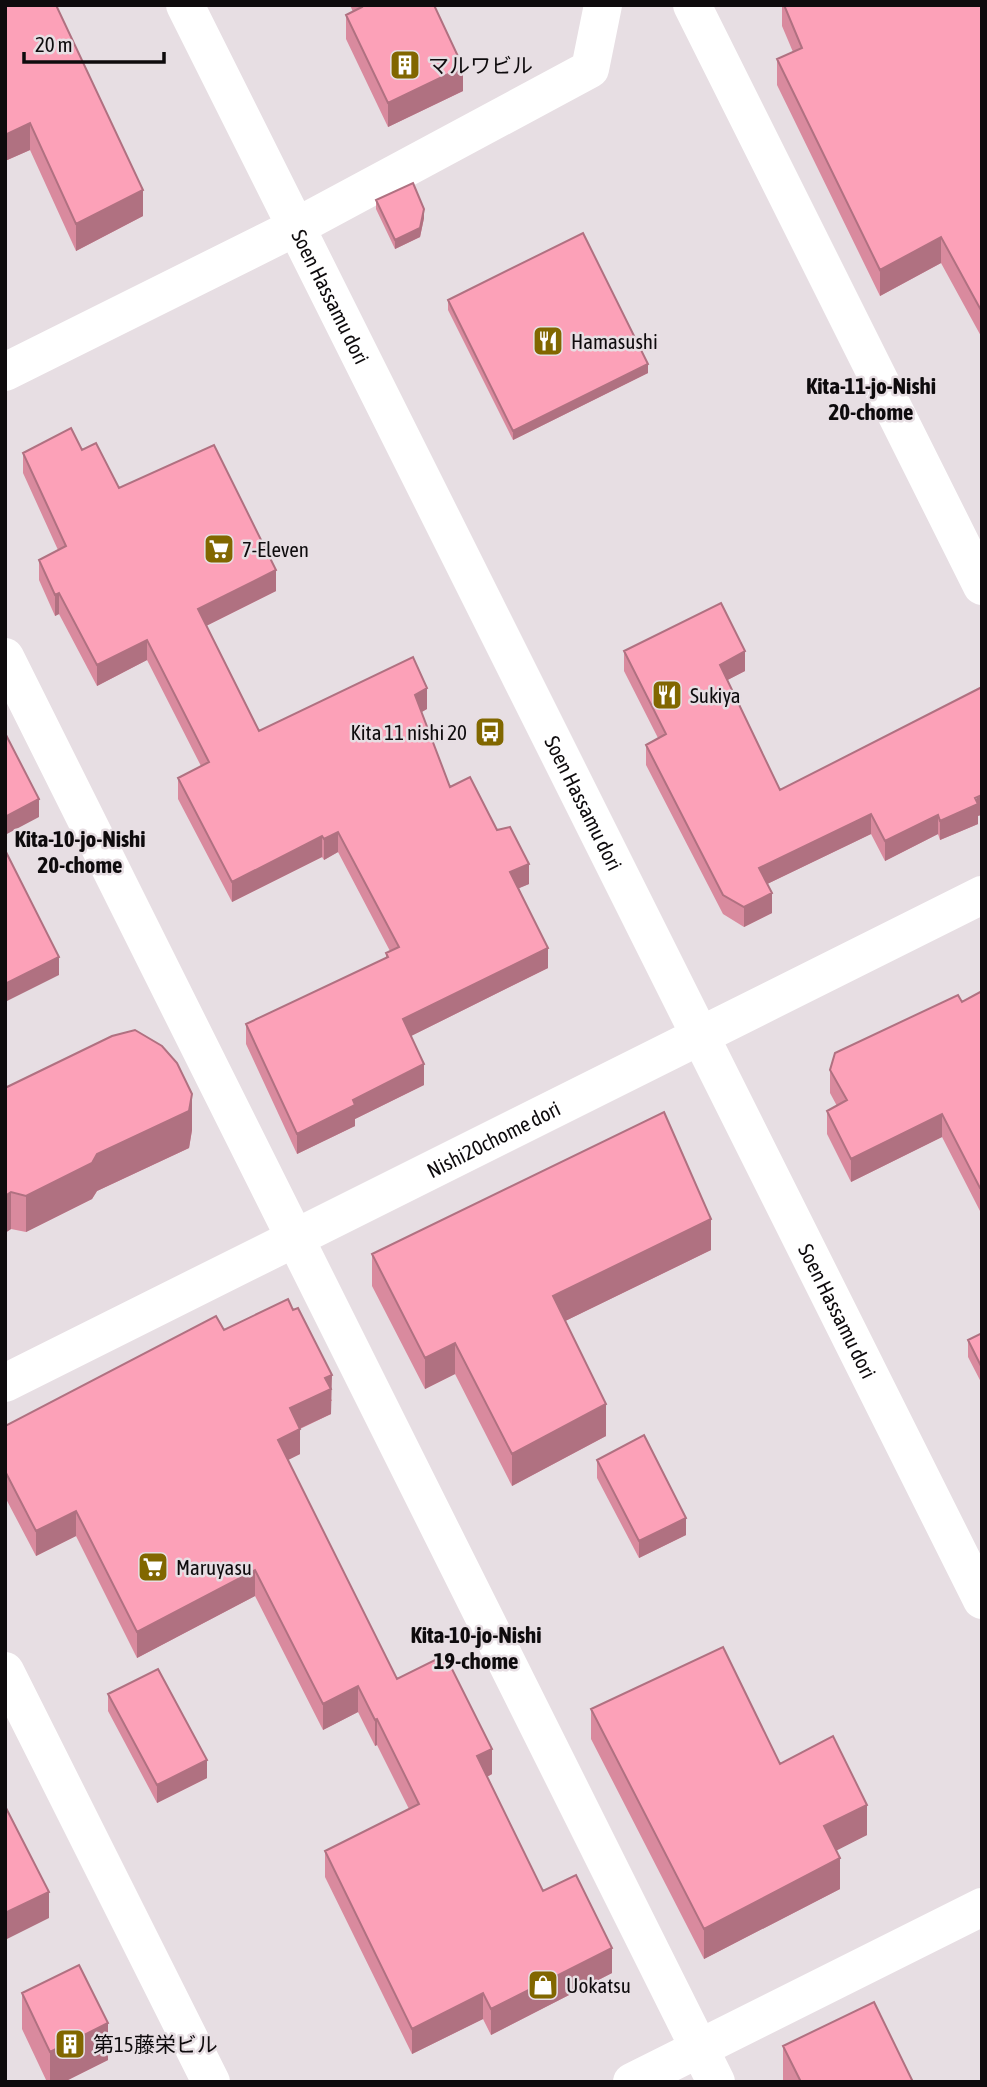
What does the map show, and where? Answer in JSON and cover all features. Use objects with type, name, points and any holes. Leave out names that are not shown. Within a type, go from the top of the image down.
[{"type":"street","name":"Soen Hassamu dori","points":[[185,5],[982,1600]]},
{"type":"street","points":[[5,372],[296,227],[590,69],[603,5]]},
{"type":"street","points":[[692,5],[982,586]]},
{"type":"street","points":[[5,657],[716,2082]]},
{"type":"street","name":"Nishi20chome dori","points":[[5,1383],[982,895]]},
{"type":"street","points":[[5,1671],[211,2082]]},
{"type":"street","points":[[632,2082],[982,1907]]},
{"type":"building","points":[[5,5],[56,5],[143,190],[76,224],[30,123],[5,135]]},
{"type":"building","name":"マルワビル","points":[[361,5],[434,5],[463,67],[388,103],[346,15],[362,7]]},
{"type":"building","points":[[784,5],[982,5],[982,312],[941,237],[880,270],[777,59],[802,48]]},
{"type":"building","points":[[413,183],[424,209],[420,228],[395,240],[376,200]]},
{"type":"building","name":"Hamasushi","points":[[583,233],[648,364],[513,431],[448,300]]},
{"type":"building","points":[[71,428],[82,450],[96,443],[119,488],[214,445],[276,570],[198,609],[259,731],[413,657],[427,688],[415,695],[450,787],[470,777],[497,830],[510,827],[529,864],[510,872],[548,948],[403,1019],[424,1064],[353,1100],[355,1105],[297,1134],[246,1024],[388,957],[386,953],[399,947],[338,832],[324,839],[322,836],[232,882],[178,778],[209,762],[147,640],[97,665],[59,593],[55,595],[39,560],[66,546],[23,453]]},
{"type":"building","points":[[721,603],[745,651],[720,665],[780,790],[982,687],[982,795],[975,798],[978,804],[940,821],[938,815],[885,841],[871,814],[759,868],[772,893],[744,907],[723,895],[646,745],[666,734],[624,651]]},
{"type":"building","points":[[5,733],[39,799],[5,817]]},
{"type":"building","points":[[5,850],[59,957],[5,984]]},
{"type":"building","points":[[982,991],[982,1187],[980,1188],[942,1114],[851,1159],[827,1111],[847,1100],[830,1070],[835,1053],[958,995],[962,1002]]},
{"type":"building","points":[[135,1030],[162,1046],[177,1063],[192,1094],[189,1111],[97,1154],[92,1163],[26,1196],[11,1192],[5,1196],[5,1088],[112,1036]]},
{"type":"building","points":[[664,1112],[711,1219],[553,1296],[606,1404],[512,1454],[455,1343],[425,1358],[372,1254]]},
{"type":"building","points":[[288,1299],[293,1310],[298,1308],[332,1375],[325,1378],[331,1389],[290,1408],[300,1429],[278,1440],[397,1679],[445,1655],[492,1749],[477,1756],[543,1891],[576,1875],[612,1948],[491,2009],[483,1993],[412,2029],[325,1851],[419,1804],[358,1686],[323,1704],[255,1570],[137,1632],[76,1511],[36,1531],[5,1471],[5,1426],[216,1316],[224,1330]]},
{"type":"building","points":[[982,1333],[982,1368],[968,1340]]},
{"type":"building","points":[[644,1435],[686,1518],[639,1541],[597,1460]]},
{"type":"building","points":[[723,1647],[780,1764],[833,1736],[867,1805],[824,1826],[840,1858],[704,1929],[591,1709]]},
{"type":"building","points":[[158,1669],[207,1760],[157,1785],[108,1694]]},
{"type":"building","points":[[5,1806],[49,1892],[5,1913]]},
{"type":"building","points":[[79,1965],[108,2023],[50,2052],[22,1993]]},
{"type":"building","points":[[874,2002],[913,2082],[801,2082],[783,2046]]},
{"type":"place","name":"マルワビル","points":[[405,65]]},
{"type":"place","name":"Hamasushi","points":[[548,341]]},
{"type":"place","name":"7-Eleven","points":[[219,549]]},
{"type":"place","name":"Sukiya","points":[[667,695]]},
{"type":"place","name":"Kita 11 nishi 20","points":[[490,732]]},
{"type":"place","name":"Maruyasu","points":[[153,1567]]},
{"type":"place","name":"Uokatsu","points":[[543,1985]]},
{"type":"place","name":"第15藤栄ビル","points":[[70,2044]]},
{"type":"district","name":"Kita-11-jo-Nishi 20-chome","points":[[871,399]]},
{"type":"district","name":"Kita-10-jo-Nishi 20-chome","points":[[80,852]]},
{"type":"district","name":"Kita-10-jo-Nishi 19-chome","points":[[476,1648]]}]
